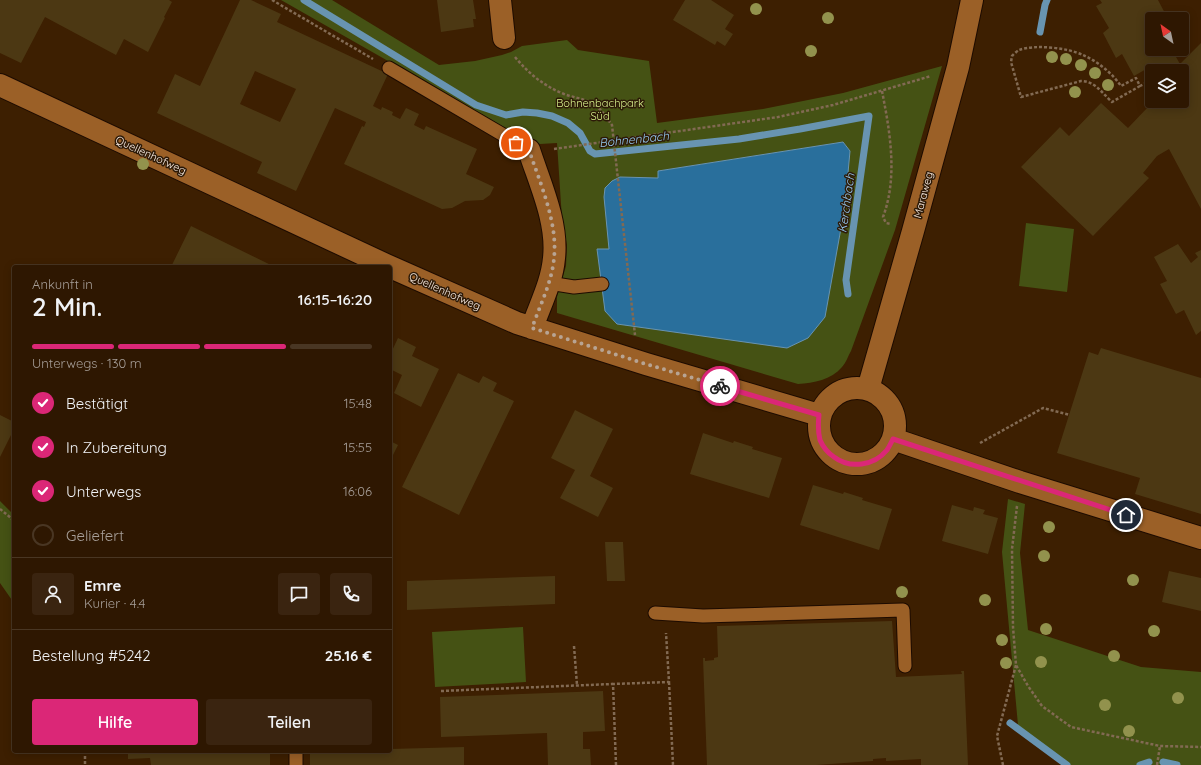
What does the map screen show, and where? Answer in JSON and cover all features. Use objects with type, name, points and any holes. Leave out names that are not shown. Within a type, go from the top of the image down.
[{"type":"street","points":[[500,0],[504,38]]},
{"type":"street","name":"Maraweg","points":[[868,389],[958,67],[972,0]]},
{"type":"street","name":"Quellenhofweg","points":[[0,85],[386,265]]},
{"type":"street","points":[[529,150],[552,223],[555,242],[554,259],[549,283],[532,328]]},
{"type":"street","name":"Quellenhofweg","points":[[392,268],[517,323],[646,364],[819,415]]},
{"type":"street","points":[[859,387],[868,389],[880,395],[887,402],[892,411],[895,420],[893,439],[886,451],[876,459],[864,464],[851,464],[838,460],[828,452],[821,441],[818,428],[819,415],[825,404],[834,394],[846,389],[859,387]]},
{"type":"street","points":[[893,439],[1020,482],[1201,538]]},
{"type":"lane","points":[[389,68],[529,150]]},
{"type":"lane","points":[[549,283],[574,288],[602,284]]},
{"type":"lane","points":[[655,613],[703,616],[903,610],[905,666]]},
{"type":"lane","points":[[296,753],[296,765]]},
{"type":"path","points":[[272,0],[389,68]]},
{"type":"path","points":[[504,38],[526,71],[543,84],[598,107],[612,125],[615,141],[635,335]]},
{"type":"path","points":[[1140,86],[1136,78],[1121,86],[1115,78],[1094,61],[1075,52],[1044,47],[1019,50],[1012,56],[1011,62],[1021,97],[1081,81],[1088,81],[1112,102],[1145,84]]},
{"type":"path","points":[[579,146],[778,117],[833,105],[958,67]]},
{"type":"path","points":[[882,91],[888,121],[891,149],[889,201],[883,217],[886,223],[913,231]]},
{"type":"path","points":[[951,459],[1043,408],[1070,414]]},
{"type":"path","points":[[1003,765],[996,736],[1016,664],[1013,627],[1012,549],[1020,482]]},
{"type":"path","points":[[0,509],[12,519]]},
{"type":"path","points":[[666,628],[673,765]]},
{"type":"path","points":[[574,646],[577,685]]},
{"type":"path","points":[[1016,664],[1028,686],[1042,706],[1071,727],[1160,746],[1201,747]]},
{"type":"path","points":[[441,691],[669,682]]},
{"type":"path","points":[[613,684],[616,765]]},
{"type":"path","points":[[1157,765],[1160,746]]},
{"type":"path","points":[[85,753],[85,765]]},
{"type":"green space","name":"Bohnenbachpark Süd","points":[[281,0],[332,0],[439,65],[475,61],[502,55],[522,46],[567,40],[578,50],[649,61],[657,123],[763,109],[843,93],[942,66],[895,230],[851,351],[845,364],[833,375],[810,383],[798,384],[557,313],[557,297],[566,266],[567,245],[562,219],[557,143],[540,144],[518,135]],"holes":[[[843,142],[850,151],[602,284],[597,249],[609,249],[620,177],[658,178],[658,171]]]},
{"type":"green space","points":[[1026,223],[1074,229],[1067,292],[1019,286]]},
{"type":"green space","points":[[1008,499],[1025,504],[1020,553],[1028,630],[1141,667],[1201,672],[1201,765],[1067,765],[1018,725],[1002,552]]},
{"type":"green space","points":[[0,501],[12,513],[12,600],[0,583]]},
{"type":"green space","points":[[523,627],[526,682],[435,687],[432,632]]},
{"type":"water","points":[[843,142],[850,151],[845,206],[825,317],[808,338],[787,348],[617,324],[605,311],[597,249],[609,249],[604,197],[605,188],[612,181],[620,177],[658,178],[658,171]]},
{"type":"building","points":[[0,0],[169,0],[172,2],[148,52],[124,39],[116,55],[45,17],[21,63],[0,53]]},
{"type":"building","points":[[240,0],[251,0],[281,14],[277,22],[388,74],[373,106],[381,110],[382,107],[393,112],[392,115],[400,119],[406,108],[419,114],[414,125],[424,130],[426,126],[477,149],[466,174],[494,187],[490,195],[483,200],[465,201],[452,208],[442,209],[344,164],[362,126],[364,127],[366,122],[335,108],[296,191],[257,173],[262,162],[157,113],[175,74],[200,86]],"holes":[[[255,71],[296,89],[280,122],[240,104]]]},
{"type":"building","points":[[437,0],[473,0],[476,19],[473,19],[474,27],[441,32]]},
{"type":"building","points":[[685,0],[711,0],[734,15],[725,29],[733,34],[725,46],[717,41],[715,45],[673,20]]},
{"type":"building","points":[[1100,0],[1158,0],[1164,12],[1145,12],[1145,56],[1175,56],[1180,64],[1145,64],[1145,70],[1134,76],[1122,54],[1116,58],[1103,33],[1109,28],[1096,6],[1102,3]]},
{"type":"building","points":[[1201,43],[1201,209],[1169,149],[1157,156],[1143,173],[1149,178],[1093,236],[1021,167],[1060,127],[1069,136],[1101,103],[1128,128],[1147,108],[1189,108],[1189,64],[1180,64]]},
{"type":"building","points":[[191,226],[271,265],[172,265]]},
{"type":"building","points":[[1178,244],[1191,263],[1198,257],[1195,253],[1201,250],[1201,331],[1196,335],[1184,310],[1176,314],[1160,284],[1167,281],[1154,257]]},
{"type":"building","points":[[398,338],[416,347],[412,356],[439,369],[421,407],[394,393],[402,375],[392,370],[392,351]]},
{"type":"building","points":[[1101,348],[1201,378],[1201,514],[1135,494],[1140,478],[1057,453],[1089,352],[1098,355]]},
{"type":"building","points":[[458,373],[479,383],[483,376],[497,383],[493,391],[514,401],[459,515],[402,487]]},
{"type":"building","points":[[575,410],[613,429],[590,476],[613,488],[598,517],[560,498],[575,470],[551,458]]},
{"type":"building","points":[[0,415],[12,421],[12,433],[0,457]]},
{"type":"building","points":[[703,433],[733,443],[734,441],[753,447],[752,449],[782,458],[769,498],[690,474]]},
{"type":"building","points":[[392,442],[398,445],[392,457]]},
{"type":"building","points":[[813,485],[843,494],[844,492],[863,498],[862,500],[892,509],[879,550],[800,525]]},
{"type":"building","points":[[952,505],[973,511],[974,507],[985,510],[983,514],[998,518],[988,554],[942,541]]},
{"type":"building","points":[[605,542],[623,542],[625,581],[607,581]]},
{"type":"building","points":[[1169,571],[1201,578],[1201,611],[1162,602]]},
{"type":"building","points":[[555,576],[555,604],[407,610],[407,581]]},
{"type":"building","points":[[892,621],[896,677],[962,674],[961,671],[964,671],[968,765],[921,765],[921,759],[886,761],[886,758],[873,759],[873,761],[816,765],[707,765],[703,658],[705,658],[705,661],[714,660],[714,658],[718,657],[717,626]]},
{"type":"building","points":[[603,691],[605,731],[583,732],[583,749],[590,749],[591,765],[548,765],[547,733],[441,737],[440,697]]},
{"type":"building","points":[[464,747],[464,765],[310,765],[310,753],[392,753],[392,749]]},
{"type":"building","points":[[128,753],[270,753],[270,765],[151,765],[150,758],[128,759]]},
{"type":"waterway","name":"Bohnenbach","points":[[304,0],[476,105],[506,115],[523,112],[537,113],[552,116],[568,123],[580,133],[590,151],[595,154],[739,139],[869,116],[846,280],[848,294]]},
{"type":"waterway","name":"Bohnenbach","points":[[1040,32],[1047,0]]},
{"type":"waterway","name":"Kerchbach","points":[[1010,723],[1067,765]]},
{"type":"waterway","name":"Kerchbach","points":[[1140,765],[1149,762]]},
{"type":"waterway","name":"Kerchbach","points":[[1163,762],[1177,765]]},
{"type":"way so far","points":[[516,143],[529,150],[552,223],[555,242],[554,259],[549,283],[532,328],[720,386]]},
{"type":"route","points":[[720,386],[819,415],[818,428],[821,441],[828,452],[838,460],[851,464],[864,464],[876,459],[886,451],[893,439],[1020,482],[1126,515]]}]
